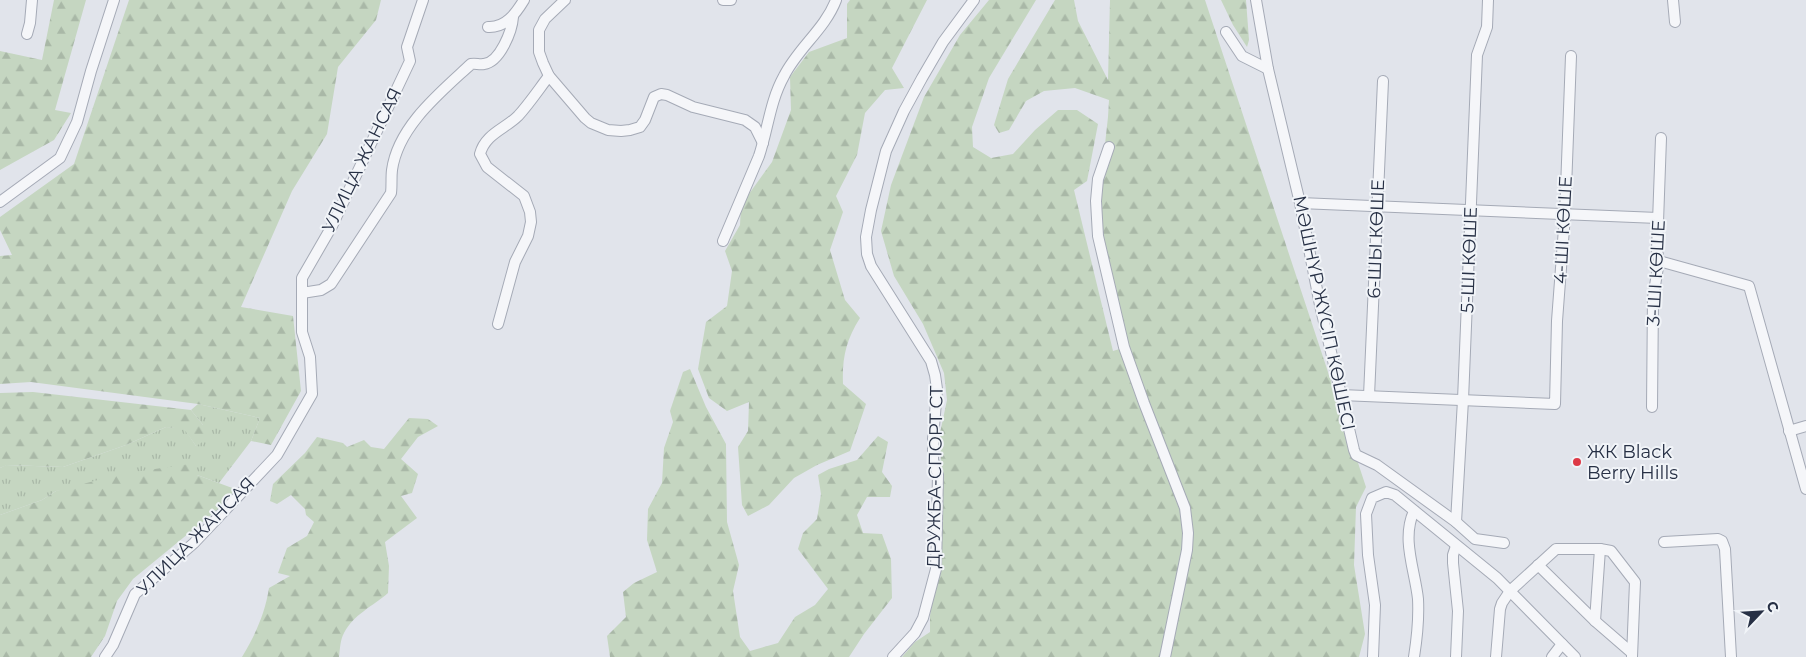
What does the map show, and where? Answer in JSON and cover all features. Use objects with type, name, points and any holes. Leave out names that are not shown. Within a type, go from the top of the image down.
[{"type":"street","points":[[27,34],[30,24],[32,0]]},
{"type":"street","points":[[0,202],[60,158],[77,122],[114,0]]},
{"type":"street","name":"УЛИЦА ЖАНСАЯ","points":[[105,657],[135,594],[194,542],[277,455],[312,394],[310,357],[302,332],[302,278],[332,226],[409,62],[407,47],[423,0]]},
{"type":"street","points":[[302,293],[321,290],[331,284],[391,193],[393,182],[392,170],[401,143],[414,122],[428,105],[471,64],[490,62],[501,51],[510,36],[513,18],[524,0]]},
{"type":"street","points":[[565,0],[546,19],[539,30],[539,52],[542,64],[549,76],[591,123],[608,130],[621,131],[640,127],[645,120],[654,97],[661,94],[694,107],[745,120],[754,127],[763,143]]},
{"type":"street","points":[[723,0],[731,0]]},
{"type":"street","points":[[723,241],[763,143],[772,102],[781,80],[810,38],[831,13],[836,0]]},
{"type":"street","name":"ДРУЖБА-СПОРТ СТ","points":[[892,657],[915,633],[922,618],[936,569],[938,475],[933,460],[933,439],[937,389],[936,375],[930,360],[871,266],[867,254],[866,237],[886,151],[904,111],[943,42],[974,0]]},
{"type":"street","name":"МӘШHҮР ЖҮСІП КӨШЕСІ","points":[[1256,0],[1268,69],[1300,203],[1320,306],[1356,455],[1377,465],[1456,522],[1475,539],[1504,543]]},
{"type":"street","name":"5-ШІ КӨШЕ","points":[[1456,522],[1463,400],[1477,54],[1487,27],[1488,0]]},
{"type":"street","points":[[1673,0],[1675,22]]},
{"type":"street","points":[[488,26],[496,27],[513,18]]},
{"type":"street","points":[[1226,32],[1242,56],[1268,69]]},
{"type":"street","name":"4-ШІ КӨШЕ","points":[[1463,400],[1555,404],[1557,321],[1565,215],[1571,56]]},
{"type":"street","points":[[498,324],[515,262],[528,236],[531,222],[530,212],[524,196],[487,167],[480,154],[484,143],[518,116],[549,76]]},
{"type":"street","name":"6-ШЫ КӨШЕ","points":[[1369,396],[1383,81]]},
{"type":"street","name":"3-ШІ КӨШЕ","points":[[1652,407],[1653,298],[1659,261],[1657,250],[1661,138]]},
{"type":"street","points":[[1109,147],[1098,179],[1096,201],[1098,236],[1124,347],[1185,508],[1188,533],[1187,550],[1165,657]]},
{"type":"street","points":[[1300,203],[1658,218]]},
{"type":"street","points":[[1659,261],[1749,286],[1806,489]]},
{"type":"street","points":[[1341,396],[1463,400]]},
{"type":"street","points":[[1790,431],[1806,426]]},
{"type":"street","points":[[1373,657],[1375,605],[1371,584],[1366,514],[1372,498],[1386,492],[1396,495],[1414,512],[1496,578],[1575,657]]},
{"type":"street","points":[[1414,512],[1408,524],[1408,540],[1418,610],[1414,657]]},
{"type":"street","points":[[1664,542],[1722,541],[1725,549],[1731,657]]},
{"type":"street","points":[[1456,546],[1453,555],[1458,611],[1456,657]]},
{"type":"street","points":[[1496,657],[1500,609],[1510,591],[1556,549],[1600,549],[1611,551],[1636,582],[1632,655]]},
{"type":"street","points":[[1595,621],[1600,549]]},
{"type":"street","points":[[1538,565],[1632,655]]},
{"type":"street","points":[[1552,657],[1562,644]]},
{"type":"green space","points":[[54,0],[86,0],[55,110],[71,113],[54,140],[0,170],[0,51],[42,60]]},
{"type":"green space","points":[[129,0],[381,0],[376,20],[338,67],[327,134],[292,191],[241,307],[293,316],[301,391],[271,445],[251,441],[260,418],[198,404],[31,382],[0,384],[0,256],[12,255],[0,230],[0,217],[74,164]]},
{"type":"green space","points":[[850,0],[927,0],[892,68],[904,88],[885,90],[865,113],[857,155],[836,196],[843,212],[830,250],[845,300],[860,318],[851,334],[846,349],[843,366],[843,384],[866,404],[850,451],[817,465],[794,478],[769,505],[748,516],[742,505],[738,447],[748,431],[749,402],[727,411],[709,398],[698,369],[706,322],[727,306],[732,271],[725,251],[740,225],[741,205],[772,162],[791,110],[790,77],[809,52],[847,38],[847,4]]},
{"type":"green space","points":[[989,0],[1036,0],[989,78],[972,127],[973,147],[991,158],[1013,154],[1035,130],[1058,110],[1077,110],[1098,124],[1087,181],[1074,190],[1113,351],[1126,347],[1097,217],[1109,100],[1075,88],[1044,91],[1026,101],[1009,130],[999,133],[994,125],[1008,79],[1055,0],[1074,0],[1078,21],[1108,80],[1110,0],[1205,0],[1366,487],[1356,507],[1354,565],[1365,634],[1359,657],[902,657],[915,642],[930,632],[942,494],[940,433],[947,400],[944,373],[923,324],[894,276],[881,231],[891,185],[924,97],[960,35]]},
{"type":"green space","points":[[1221,0],[1246,0],[1249,40],[1247,47],[1233,25]]},
{"type":"green space","points":[[690,369],[706,407],[726,444],[727,522],[739,565],[733,591],[740,637],[750,651],[778,643],[795,617],[815,605],[828,589],[798,549],[803,533],[817,519],[821,494],[818,475],[829,469],[857,460],[878,436],[888,442],[882,472],[892,486],[890,497],[867,497],[857,515],[863,533],[882,534],[891,559],[892,598],[849,657],[610,657],[607,636],[626,617],[623,592],[634,583],[657,572],[647,540],[648,509],[662,483],[664,448],[673,422],[670,411],[683,372]]},
{"type":"green space","points":[[33,392],[191,410],[203,425],[209,438],[196,446],[184,429],[166,427],[126,445],[63,467],[7,465],[0,468],[0,393]]},
{"type":"green space","points":[[198,404],[260,418],[251,441],[219,483],[197,475],[56,491],[42,500],[0,515],[0,468],[6,465],[63,467],[126,445],[166,427],[184,428],[196,446],[203,425],[191,410]]},
{"type":"green space","points":[[409,418],[428,419],[438,426],[418,437],[401,459],[418,474],[412,493],[401,496],[417,518],[385,542],[389,566],[388,593],[358,616],[348,627],[342,639],[339,657],[242,657],[259,624],[269,588],[290,576],[278,573],[287,548],[307,536],[314,522],[306,515],[305,509],[291,495],[277,504],[270,501],[273,484],[305,453],[317,437],[343,443],[347,447],[364,440],[371,447],[384,449]]},
{"type":"green space","points":[[189,464],[197,475],[235,489],[228,501],[133,579],[117,601],[105,636],[91,657],[0,657],[0,515],[42,500],[56,491],[121,474]]},
{"type":"place","name":"ЖК Black Berry Hills","points":[[1577,462]]}]
